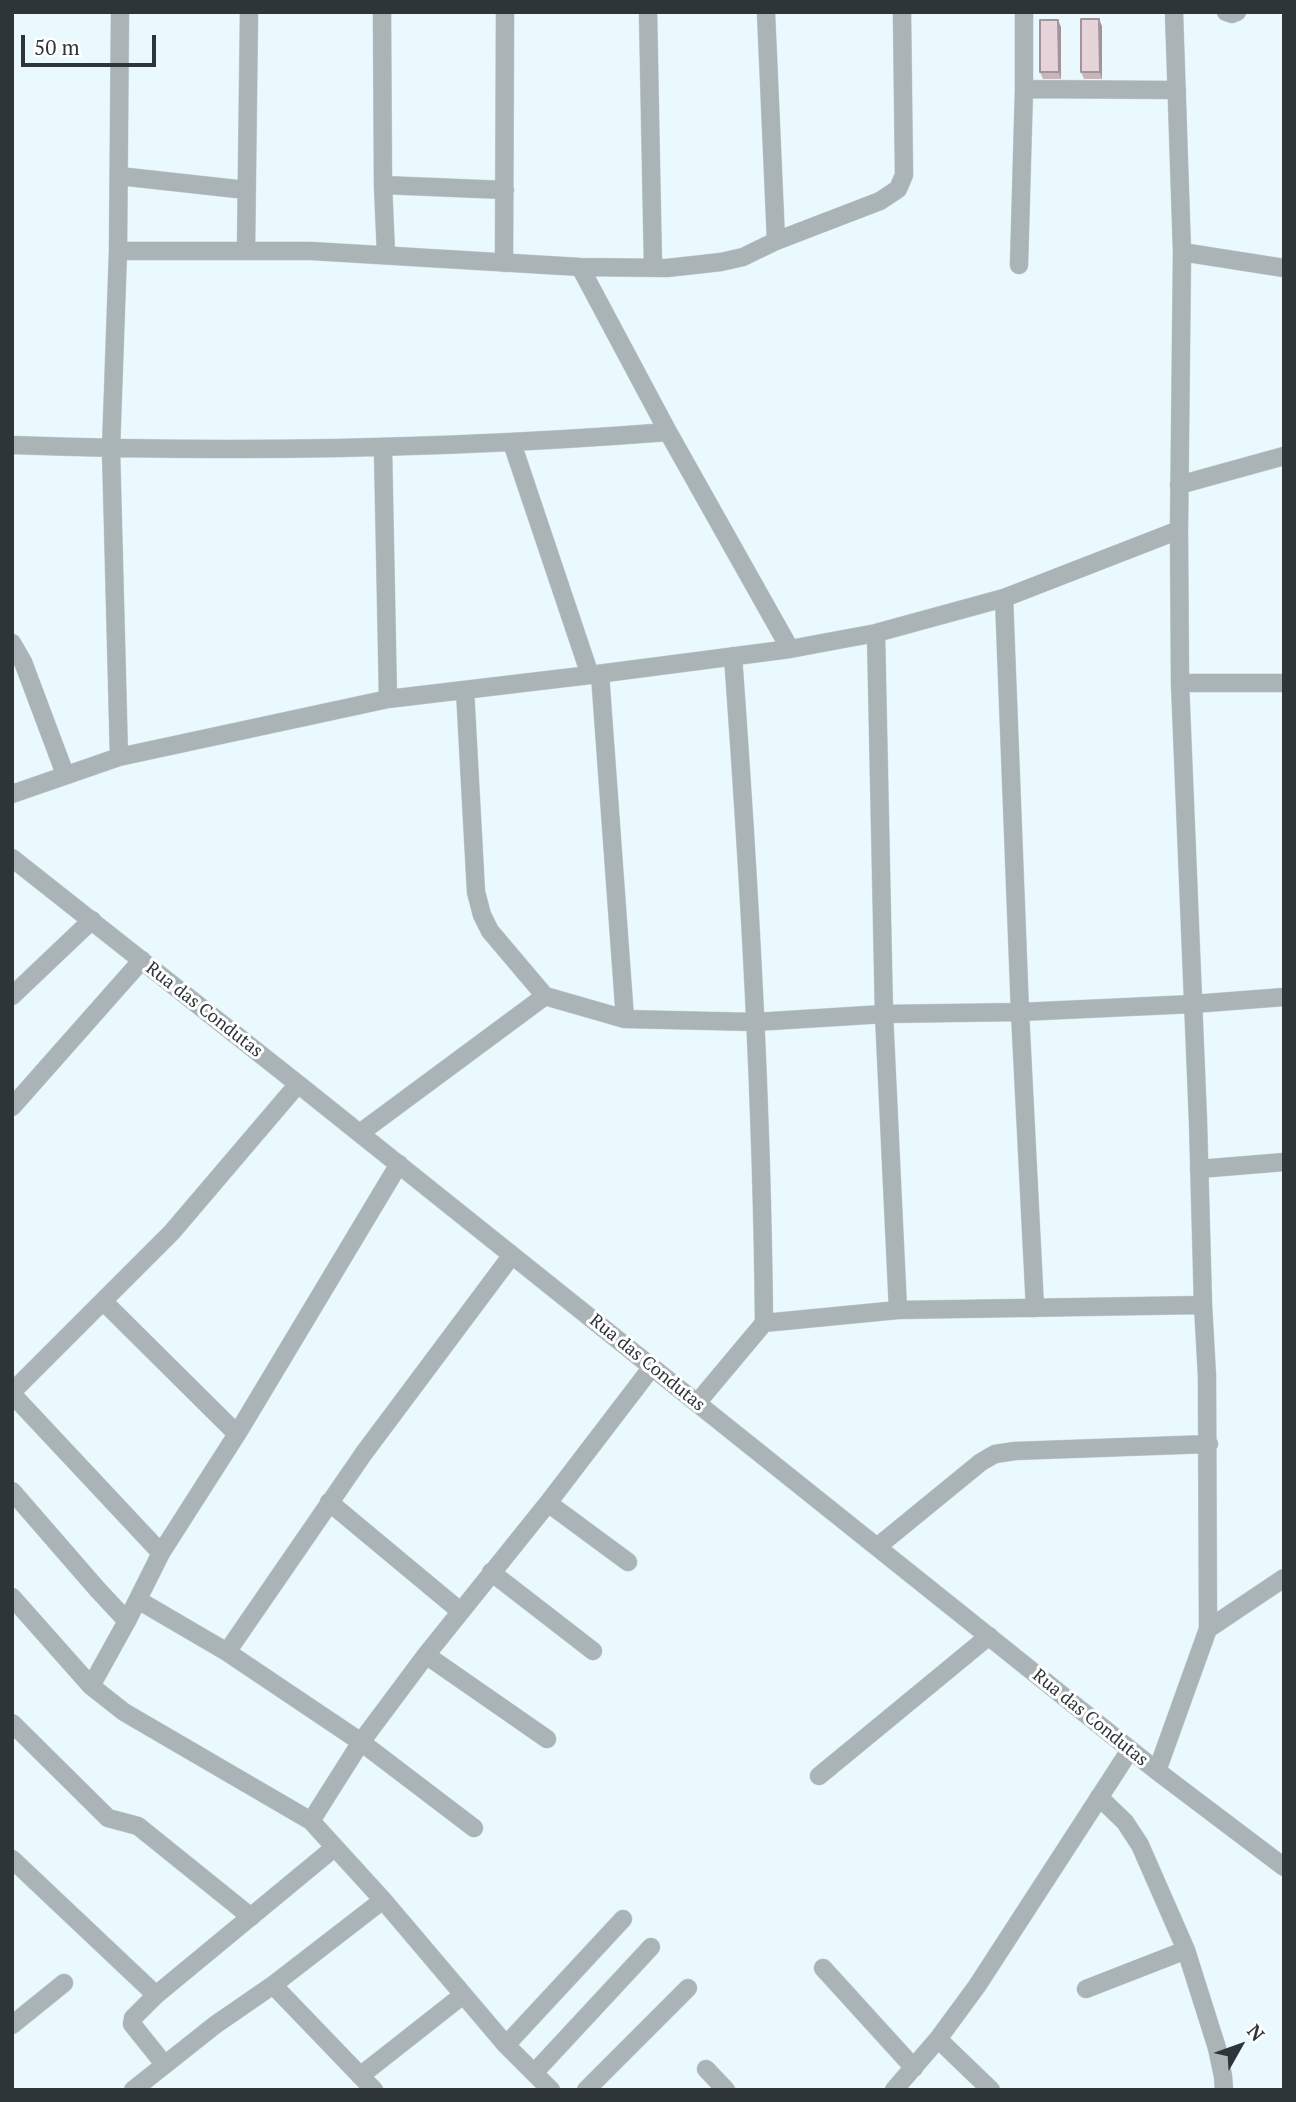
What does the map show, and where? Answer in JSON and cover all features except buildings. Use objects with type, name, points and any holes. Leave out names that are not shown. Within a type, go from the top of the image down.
[{"type":"street","points":[[119,757],[111,449],[118,251],[120,12]]},
{"type":"street","points":[[246,251],[249,12]]},
{"type":"street","points":[[382,12],[386,255]]},
{"type":"street","points":[[504,262],[505,12]]},
{"type":"street","points":[[648,12],[653,267]]},
{"type":"street","points":[[766,12],[776,241]]},
{"type":"street","points":[[118,251],[311,251],[580,267],[653,267],[721,262],[743,257],[776,241],[880,201],[898,189],[904,176],[902,12]]},
{"type":"street","points":[[1019,265],[1024,12]]},
{"type":"street","points":[[1157,1771],[1208,1629],[1209,1444],[1180,683],[1182,252],[1174,12]]},
{"type":"street","points":[[1226,12],[1237,12]]},
{"type":"street","points":[[1024,89],[1177,90]]},
{"type":"street","points":[[119,176],[246,190]]},
{"type":"street","points":[[383,184],[505,190]]},
{"type":"street","points":[[1182,252],[1281,271]]},
{"type":"street","points":[[580,267],[668,432],[790,649]]},
{"type":"street","points":[[12,445],[111,449],[383,448],[512,443],[668,432]]},
{"type":"street","points":[[512,443],[595,675],[625,1019]]},
{"type":"street","points":[[383,448],[388,699]]},
{"type":"street","points":[[1179,485],[1284,456]]},
{"type":"street","points":[[12,794],[119,757],[388,699],[790,649],[876,633],[1004,598],[1179,530]]},
{"type":"street","points":[[1004,598],[1035,1307]]},
{"type":"street","points":[[876,633],[884,1013],[898,1310]]},
{"type":"street","points":[[12,643],[23,662],[65,774]]},
{"type":"street","points":[[696,1403],[764,1323],[763,1209],[755,1021],[745,817],[733,656]]},
{"type":"street","points":[[1180,683],[1284,682]]},
{"type":"street","points":[[465,690],[477,892],[482,915],[490,932],[545,996],[625,1019],[755,1021],[884,1013],[1020,1012],[1284,997]]},
{"type":"street","name":"Rua das Condutas","points":[[12,858],[399,1164],[1130,1750],[1284,1867]]},
{"type":"street","points":[[12,996],[92,920]]},
{"type":"street","points":[[12,1107],[142,960]]},
{"type":"street","points":[[360,1133],[545,996]]},
{"type":"street","points":[[161,1553],[12,1393],[172,1232],[298,1084]]},
{"type":"street","points":[[1199,1169],[1284,1161]]},
{"type":"street","points":[[91,1686],[161,1553],[237,1434],[399,1164]]},
{"type":"street","points":[[227,1652],[363,1453],[512,1255]]},
{"type":"street","points":[[104,1302],[237,1434]]},
{"type":"street","points":[[764,1323],[898,1310],[1203,1305]]},
{"type":"street","points":[[311,1821],[361,1742],[426,1655],[548,1503],[652,1367]]},
{"type":"street","points":[[877,1547],[981,1462],[995,1454],[1209,1444]]},
{"type":"street","points":[[12,1491],[127,1621]]},
{"type":"street","points":[[329,1502],[460,1611]]},
{"type":"street","points":[[548,1503],[628,1562]]},
{"type":"street","points":[[491,1572],[593,1651]]},
{"type":"street","points":[[1208,1629],[1284,1578]]},
{"type":"street","points":[[12,1597],[91,1686],[138,1721],[311,1821],[383,1900],[506,2045],[551,2090]]},
{"type":"street","points":[[138,1600],[227,1652],[361,1742],[474,1828]]},
{"type":"street","points":[[819,1776],[989,1636]]},
{"type":"street","points":[[426,1655],[547,1739]]},
{"type":"street","points":[[12,1723],[108,1818],[138,1826],[251,1917]]},
{"type":"street","points":[[894,2090],[938,2039],[977,1986],[1130,1750]]},
{"type":"street","points":[[1099,1797],[1125,1822],[1140,1845],[1186,1950],[1217,2048],[1224,2090]]},
{"type":"street","points":[[164,2064],[132,2024],[133,2018],[156,1995],[334,1849]]},
{"type":"street","points":[[12,1859],[156,1995]]},
{"type":"street","points":[[133,2090],[215,2025],[273,1985],[383,1900]]},
{"type":"street","points":[[506,2045],[623,1919]]},
{"type":"street","points":[[534,2073],[651,1947]]},
{"type":"street","points":[[1086,1989],[1186,1950]]},
{"type":"street","points":[[822,1968],[914,2068]]},
{"type":"street","points":[[12,2025],[64,1983]]},
{"type":"street","points":[[273,1985],[374,2090]]},
{"type":"street","points":[[586,2090],[688,1988]]},
{"type":"street","points":[[360,2076],[463,1995]]},
{"type":"street","points":[[938,2039],[991,2090]]},
{"type":"street","points":[[706,2069],[726,2090]]}]
